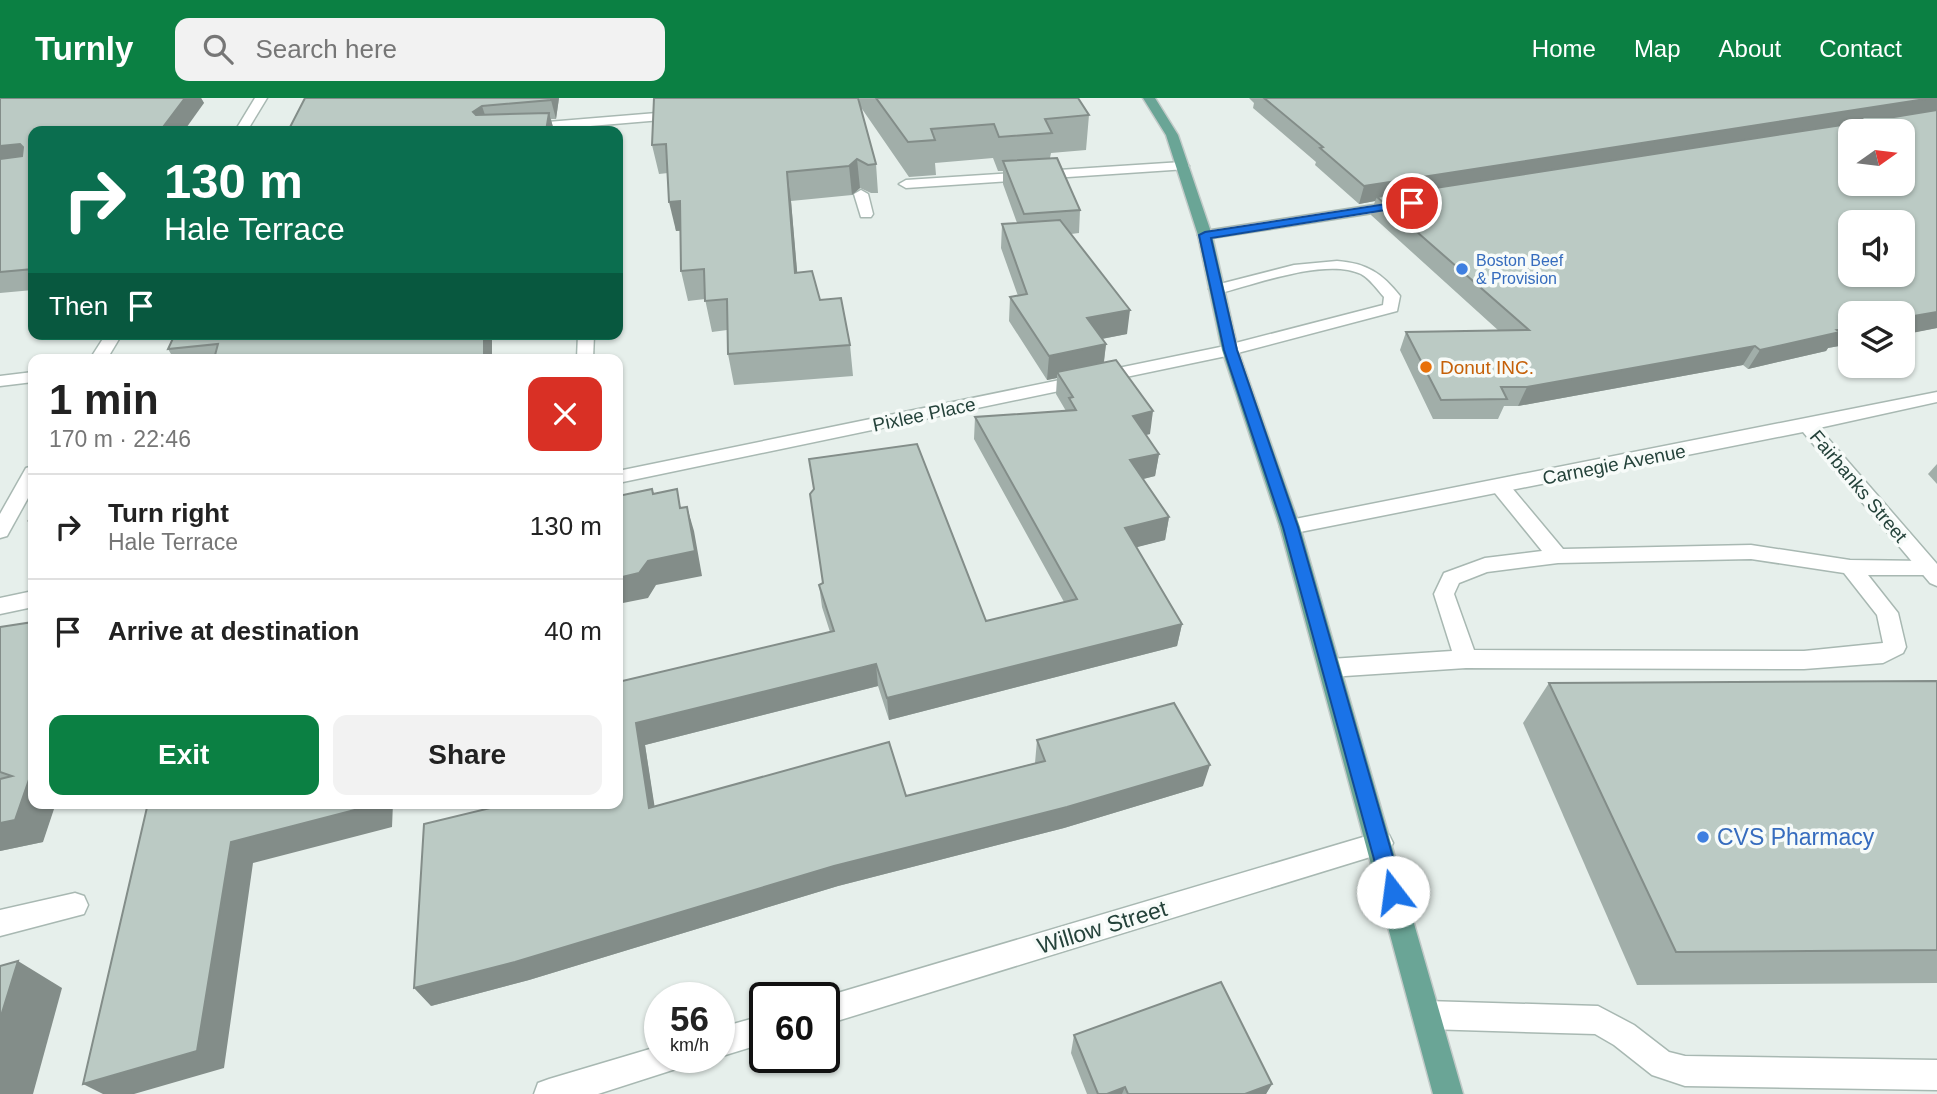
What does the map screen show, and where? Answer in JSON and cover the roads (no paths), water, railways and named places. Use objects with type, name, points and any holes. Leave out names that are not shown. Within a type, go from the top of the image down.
[{"type":"main road","points":[[1149,98],[1172,135],[1205,235],[1230,350],[1290,527],[1448,1094]]},
{"type":"street","points":[[244,126],[261,98]]},
{"type":"street","points":[[602,126],[699,113]]},
{"type":"street","points":[[906,184],[1182,166]]},
{"type":"street","points":[[861,194],[866,214]]},
{"type":"street","points":[[1205,235],[1412,203]]},
{"type":"street","name":"Pixlee Place","points":[[623,476],[1230,350],[1391,308],[1392,296],[1367,271],[1346,265],[1318,267],[1217,289]]},
{"type":"street","points":[[0,381],[28,378]]},
{"type":"street","name":"Carnegie Avenue","points":[[1290,527],[1500,487],[1937,397]]},
{"type":"street","name":"Fairbanks Street","points":[[1808,425],[1933,573]]},
{"type":"street","points":[[0,531],[28,481]]},
{"type":"street","points":[[1500,487],[1558,555]]},
{"type":"street","points":[[1466,659],[1444,594],[1451,578],[1485,565],[1558,555],[1751,552],[1850,567],[1933,573]]},
{"type":"street","points":[[1330,668],[1466,659],[1804,660],[1883,654],[1895,647],[1887,613],[1850,567]]},
{"type":"street","points":[[0,606],[28,600]]},
{"type":"street","name":"Willow Street","points":[[840,1006],[1380,843]]},
{"type":"street","points":[[0,923],[75,905]]},
{"type":"street","points":[[1426,1015],[1598,1020],[1624,1035],[1662,1065],[1685,1071],[1937,1075]]},
{"type":"street","points":[[549,1094],[644,1065]]},
{"type":"place","name":"Boston Beef & Provision","points":[[1462,269]]},
{"type":"place","name":"Donut INC.","points":[[1426,367]]},
{"type":"place","name":"CVS Pharmacy","points":[[1703,837]]}]
